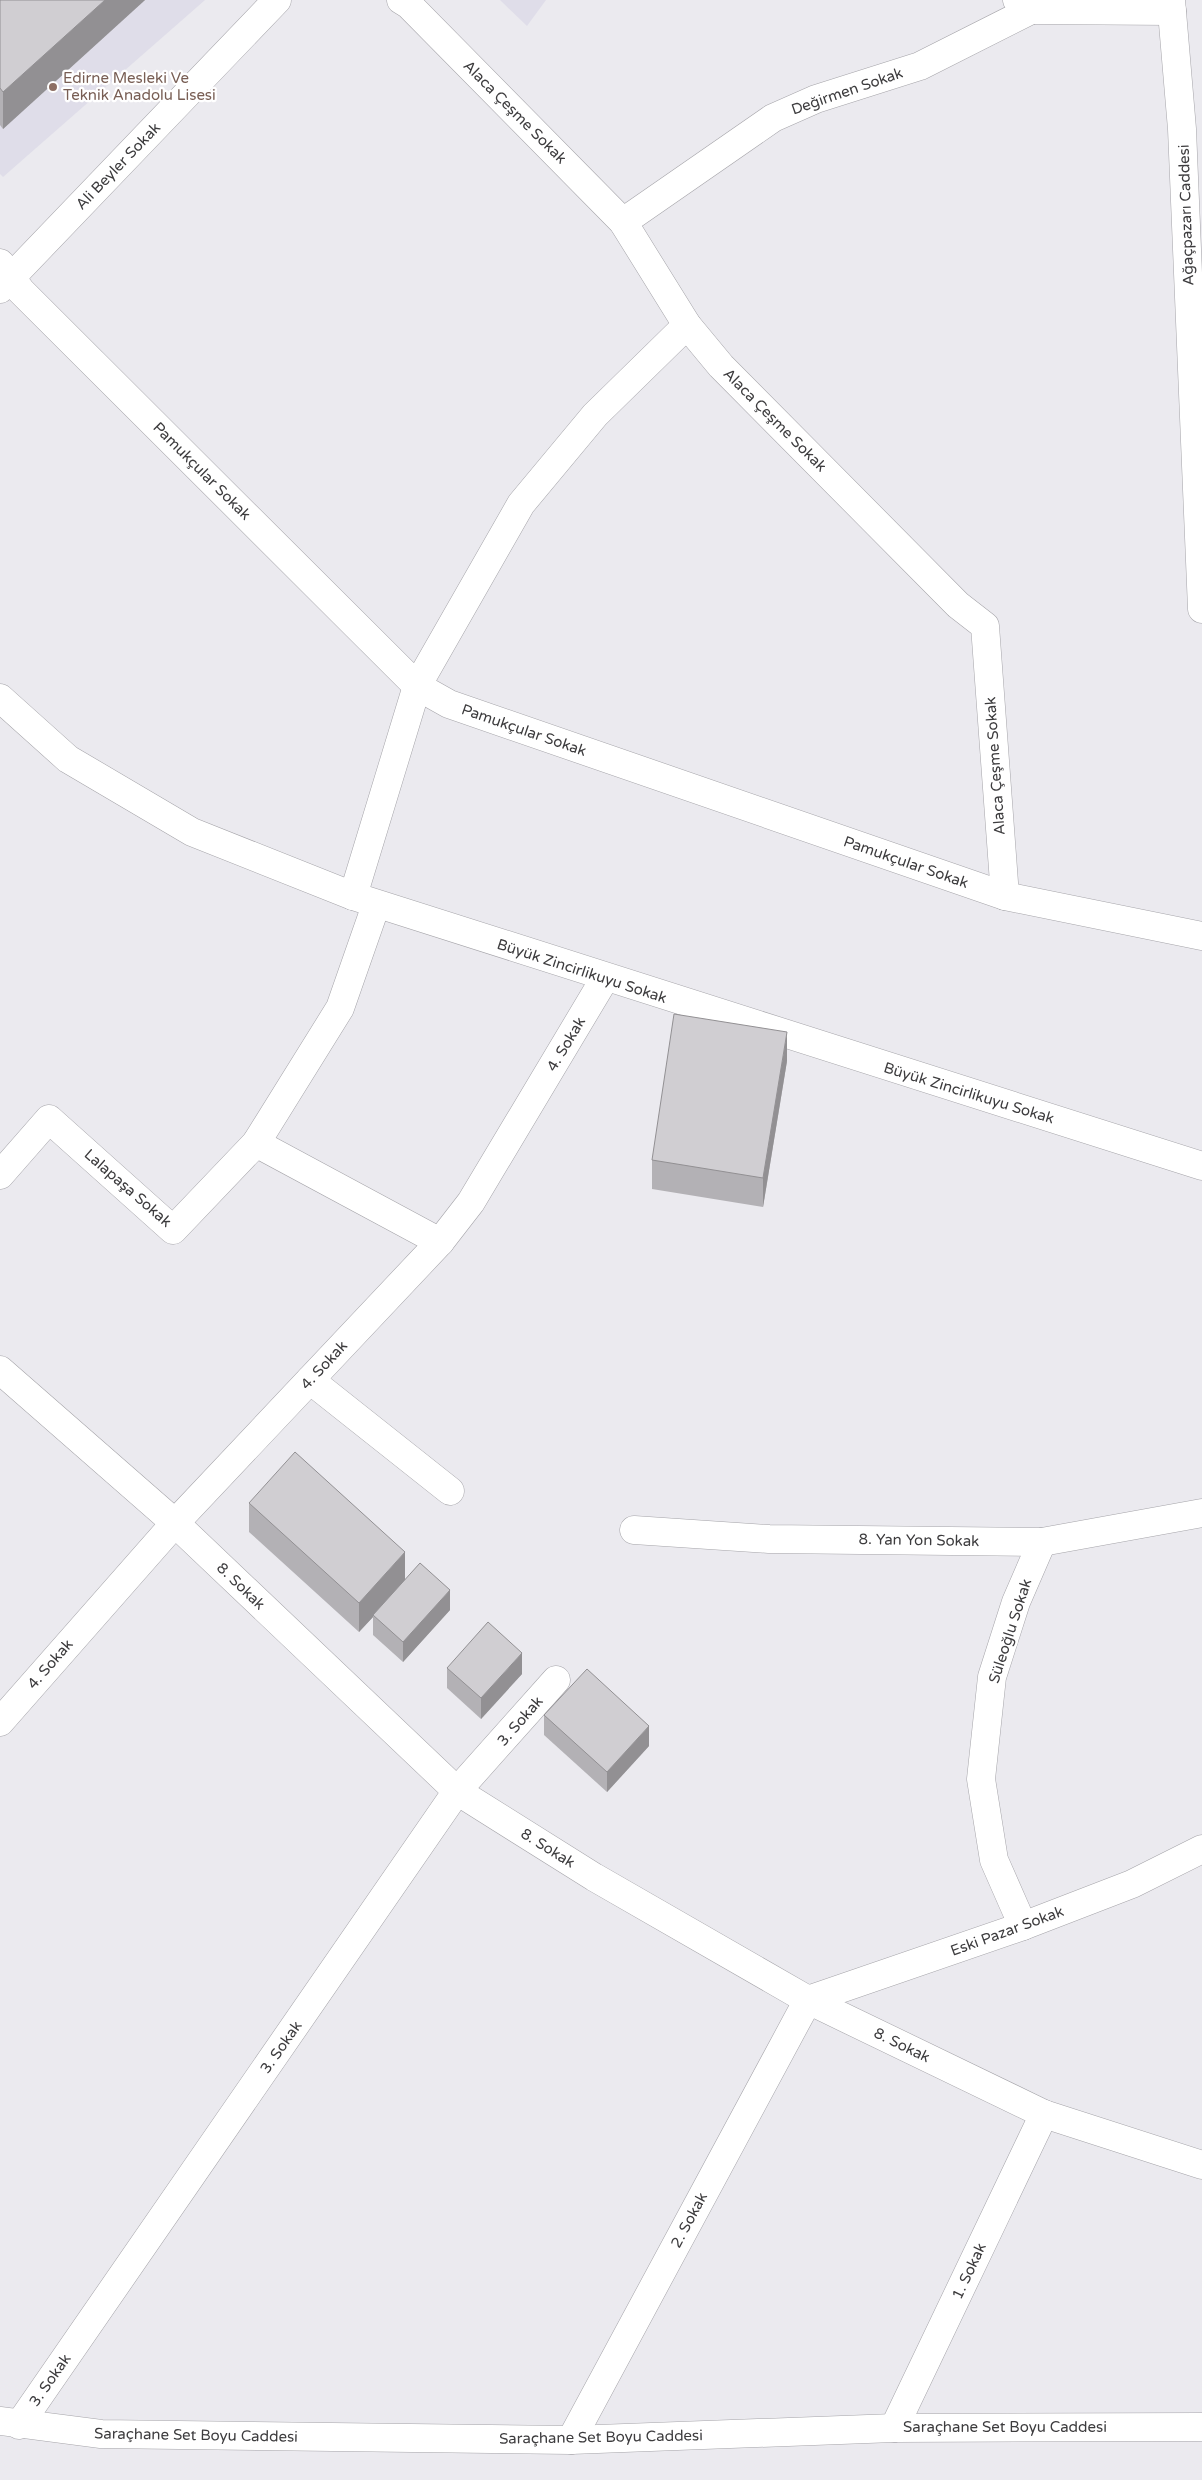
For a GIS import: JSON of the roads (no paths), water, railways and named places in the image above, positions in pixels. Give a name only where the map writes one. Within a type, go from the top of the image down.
[{"type":"street","name":"Ali Beyler Sokak","points":[[4,276],[277,0]]},
{"type":"street","name":"Alaca Çeşme Sokak","points":[[401,0],[409,5],[624,222],[687,325],[728,373],[958,605],[985,626],[1004,896]]},
{"type":"street","name":"Değirmen Sokak","points":[[624,222],[773,118],[816,99],[920,66],[1024,5]]},
{"type":"street","points":[[1024,5],[1171,5]]},
{"type":"street","name":"Ağaçpazarı Caddesi","points":[[1171,5],[1192,129],[1202,609]]},
{"type":"street","name":"Pamukçular Sokak","points":[[4,276],[417,686],[449,704],[1004,896],[1202,936]]},
{"type":"street","name":"Lalapaşa Sokak","points":[[0,1175],[49,1119],[173,1230],[256,1143],[340,1008],[364,901],[417,686],[521,504],[595,415],[687,325]]},
{"type":"street","name":"Büyük Zincirlikuyu Sokak","points":[[0,698],[68,759],[192,832],[364,901],[1202,1166]]},
{"type":"street","name":"4. Sokak","points":[[0,1722],[175,1523],[440,1242],[471,1202],[605,978]]},
{"type":"street","points":[[256,1143],[440,1242]]},
{"type":"street","name":"8. Sokak","points":[[0,1370],[175,1523],[457,1791],[594,1877],[808,2000],[1044,2114],[1202,2165]]},
{"type":"street","points":[[310,1380],[450,1491]]},
{"type":"street","name":"8. Yan Yon Sokak","points":[[634,1530],[769,1539],[1042,1542],[1202,1513]]},
{"type":"street","name":"Süleoğlu Sokak","points":[[1023,1926],[994,1860],[981,1779],[992,1677],[1016,1602],[1042,1542]]},
{"type":"street","name":"3. Sokak","points":[[10,2423],[457,1791],[556,1680]]},
{"type":"street","name":"Eski Pazar Sokak","points":[[808,2000],[1023,1926],[1132,1884],[1202,1849]]},
{"type":"street","name":"2. Sokak","points":[[571,2440],[808,2000]]},
{"type":"street","name":"1. Sokak","points":[[894,2428],[1044,2114]]},
{"type":"street","name":"Saraçhane Set Boyu Caddesi","points":[[10,2423],[101,2434],[571,2440],[894,2428],[1202,2427]]},
{"type":"place","name":"Edirne Mesleki Ve Teknik Anadolu Lisesi","points":[[53,87]]}]
